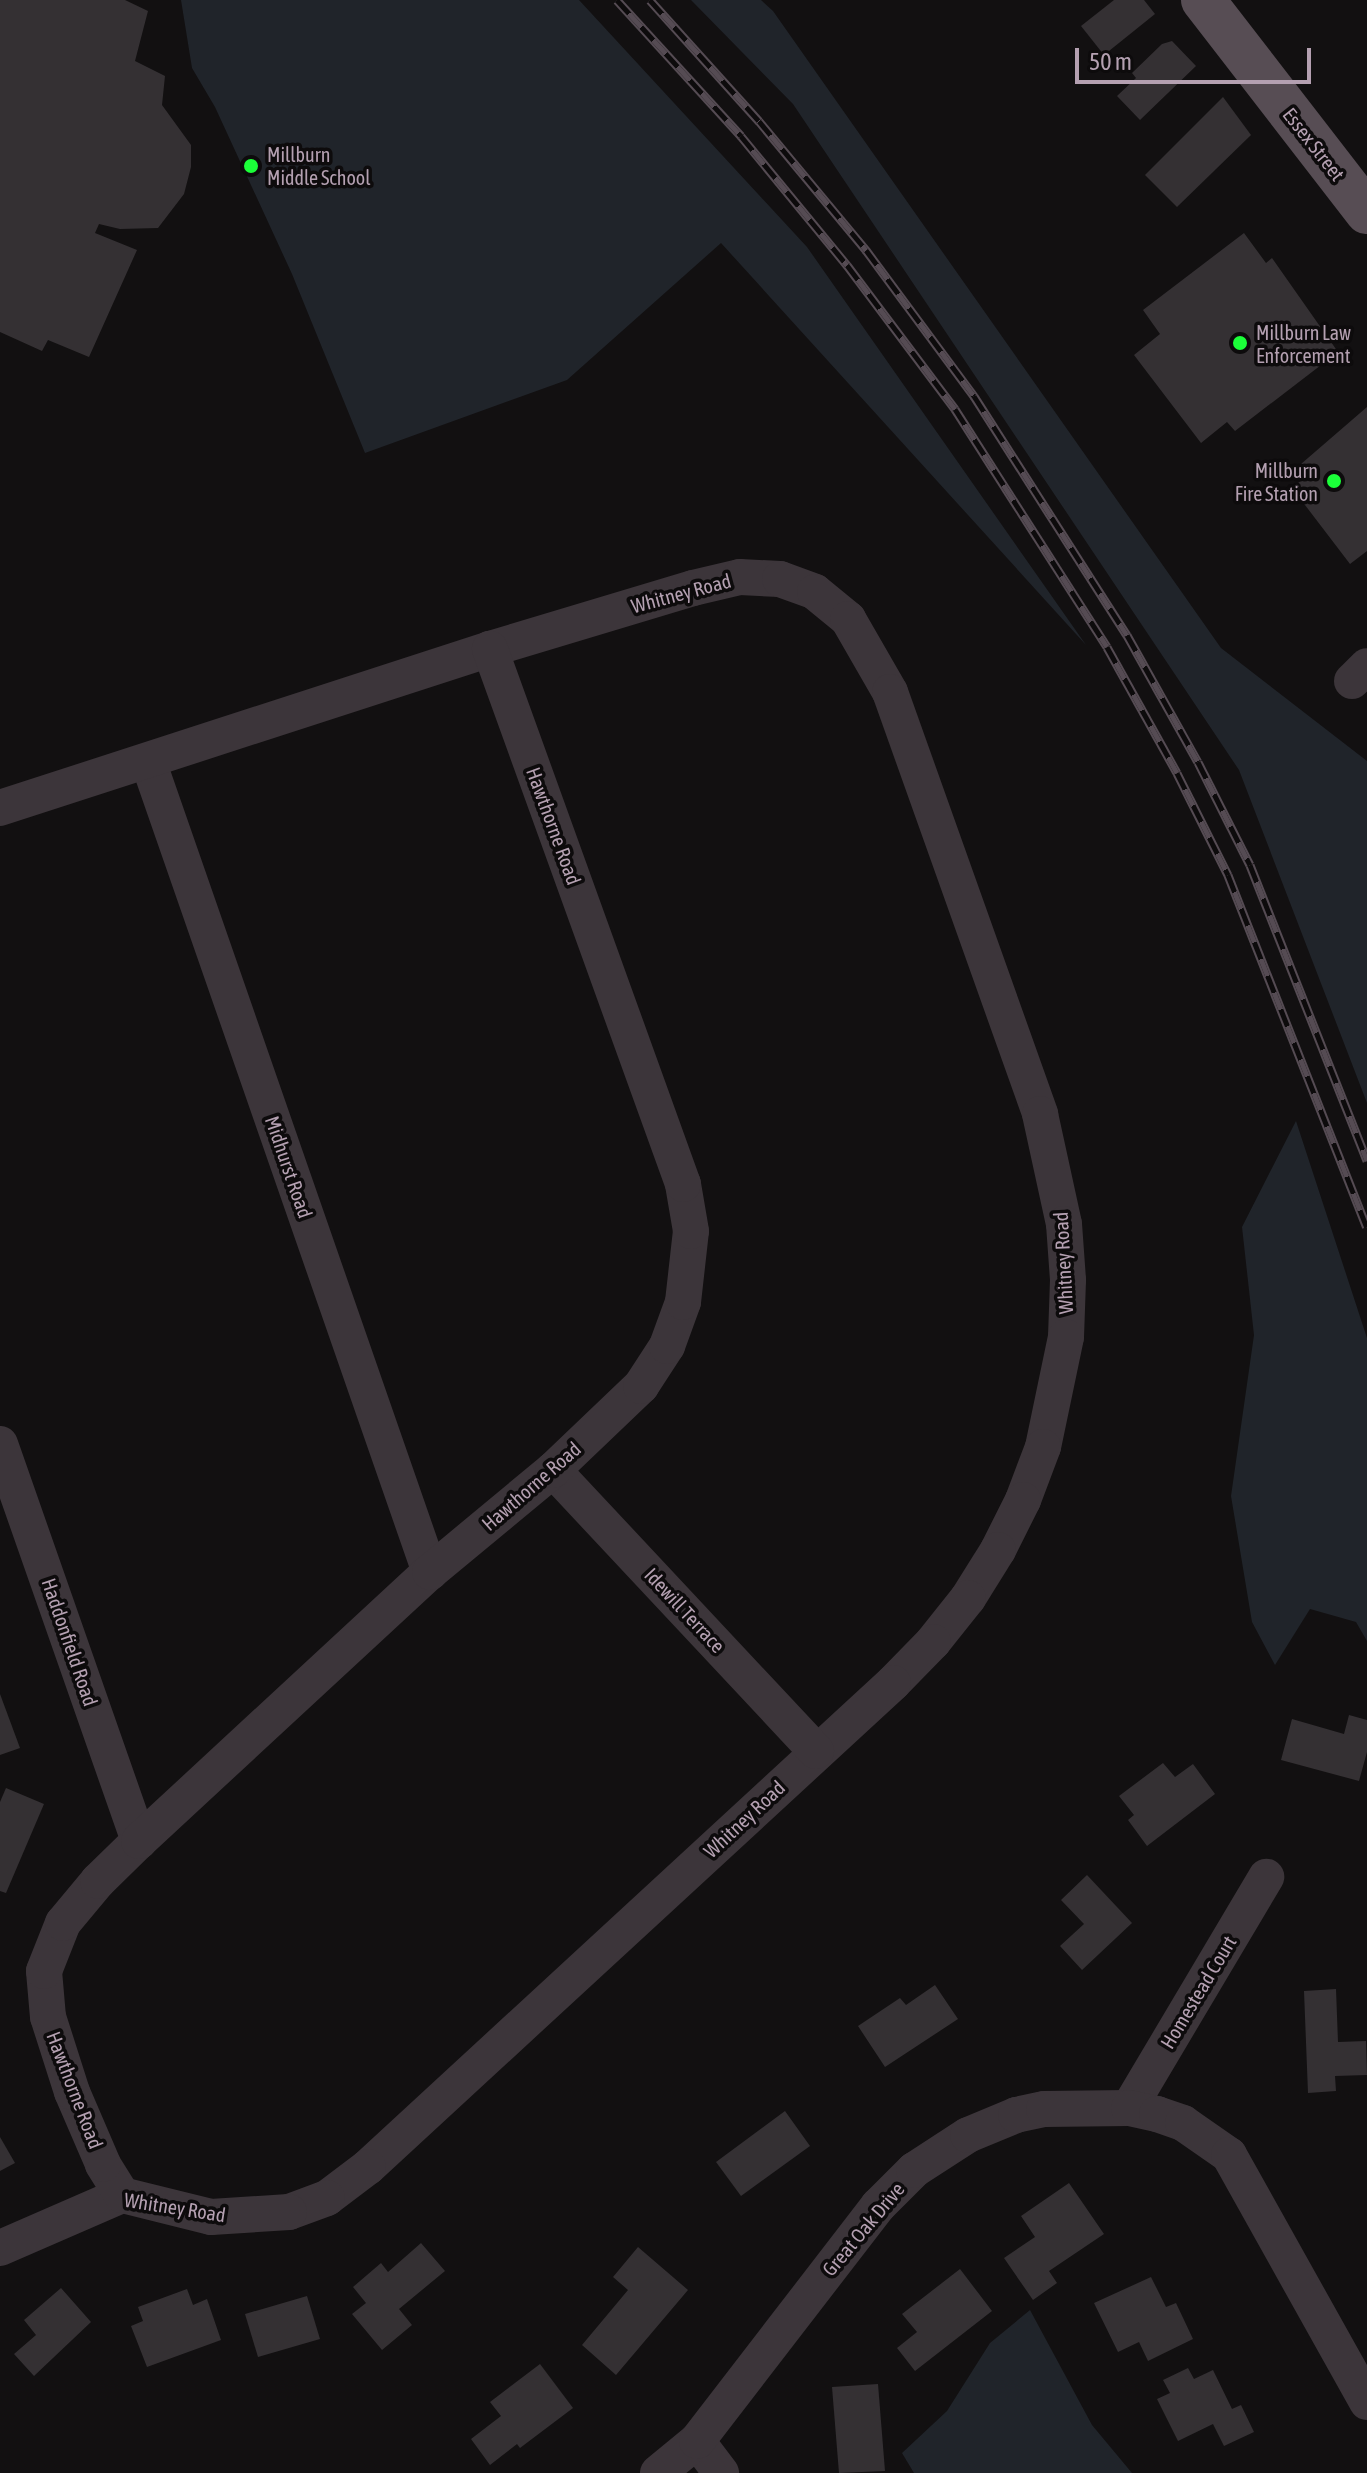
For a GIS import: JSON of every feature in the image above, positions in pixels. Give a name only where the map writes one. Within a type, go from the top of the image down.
[{"type":"main road","name":"Essex Street","points":[[1219,6],[1367,212]]},
{"type":"street","name":"Whitney Road","points":[[0,808],[490,649],[740,577],[780,579],[815,592],[848,619],[890,692],[1040,1114],[1064,1224],[1068,1280],[1066,1337],[1043,1447],[1017,1512],[968,1598],[933,1642],[893,1683],[816,1751],[513,2036],[368,2167],[327,2198],[289,2212],[211,2217],[122,2195],[0,2248]]},
{"type":"street","name":"Hawthorne Road","points":[[122,2195],[103,2164],[57,2051],[48,2017],[44,1971],[63,1923],[98,1881],[139,1841],[430,1572],[553,1470],[641,1386],[655,1367],[683,1302],[691,1231],[683,1184],[490,649]]},
{"type":"street","name":"Midhurst Road","points":[[148,761],[430,1572]]},
{"type":"street","name":"Haddonfield Road","points":[[0,1444],[139,1841]]},
{"type":"street","name":"Idewill Terrace","points":[[553,1470],[816,1751]]},
{"type":"street","name":"Homestead Court","points":[[1129,2108],[1266,1877]]},
{"type":"street","name":"Great Oak Drive","points":[[658,2473],[697,2441],[878,2206],[914,2170],[968,2135],[1016,2115],[1071,2106],[1129,2108],[1183,2123],[1229,2155],[1367,2402]]},
{"type":"street","points":[[697,2441],[721,2473]]},
{"type":"shaded area","points":[[181,0],[579,0],[807,247],[1086,645],[721,243],[567,380],[365,453],[292,274],[215,107],[192,68]]},
{"type":"shaded area","points":[[691,0],[761,0],[773,11],[1221,648],[1367,761],[1367,1103],[1239,770],[793,104]]},
{"type":"shaded area","points":[[1296,1121],[1367,1338],[1367,1641],[1356,1622],[1310,1609],[1275,1665],[1252,1622],[1231,1496],[1254,1335],[1242,1227]]},
{"type":"shaded area","points":[[1030,2310],[1092,2425],[1132,2473],[914,2473],[902,2453],[947,2411],[990,2343]]},
{"type":"building","points":[[0,0],[125,0],[148,11],[135,61],[165,76],[162,105],[191,145],[191,167],[184,194],[158,228],[120,229],[99,224],[95,233],[137,250],[89,357],[48,340],[42,351],[0,332]]},
{"type":"building","points":[[1114,0],[1144,0],[1155,14],[1104,55],[1081,26]]},
{"type":"building","points":[[1172,41],[1196,66],[1140,120],[1117,96],[1136,78],[1132,73],[1162,44]]},
{"type":"building","points":[[1223,97],[1251,135],[1177,207],[1145,175]]},
{"type":"building","name":"Millburn Law Enforcement","points":[[1244,233],[1266,263],[1272,258],[1338,352],[1235,431],[1227,422],[1201,443],[1134,355],[1160,334],[1143,310]]},
{"type":"building","name":"Millburn Fire Station","points":[[1367,407],[1367,551],[1350,564],[1292,488],[1309,474],[1301,464]]},
{"type":"building","points":[[0,1694],[20,1748],[0,1755]]},
{"type":"building","points":[[1349,1715],[1367,1720],[1367,1752],[1359,1781],[1281,1760],[1292,1719],[1344,1734]]},
{"type":"building","points":[[1163,1763],[1175,1777],[1193,1764],[1215,1794],[1147,1846],[1128,1820],[1134,1815],[1119,1796]]},
{"type":"building","points":[[6,1788],[44,1804],[6,1893],[0,1891],[0,1802]]},
{"type":"building","points":[[1087,1875],[1132,1923],[1082,1970],[1060,1946],[1084,1924],[1061,1900]]},
{"type":"building","points":[[935,1985],[958,2019],[885,2067],[858,2026],[900,1998],[906,2005]]},
{"type":"building","points":[[1336,1989],[1338,2042],[1366,2041],[1367,2075],[1335,2076],[1336,2091],[1308,2093],[1304,1991]]},
{"type":"building","points":[[785,2111],[810,2146],[741,2196],[716,2162]]},
{"type":"building","points":[[0,2137],[15,2163],[0,2171]]},
{"type":"building","points":[[1069,2183],[1104,2234],[1049,2271],[1057,2283],[1033,2300],[1004,2258],[1035,2237],[1021,2216]]},
{"type":"building","points":[[421,2243],[445,2271],[399,2309],[412,2325],[382,2350],[352,2314],[366,2303],[353,2287],[381,2263],[388,2272]]},
{"type":"building","points":[[638,2247],[688,2290],[616,2375],[582,2345],[628,2290],[613,2277]]},
{"type":"building","points":[[960,2269],[992,2311],[915,2371],[897,2348],[917,2332],[902,2314]]},
{"type":"building","points":[[1151,2277],[1166,2307],[1176,2303],[1193,2339],[1148,2361],[1139,2342],[1118,2352],[1094,2303]]},
{"type":"building","points":[[61,2288],[91,2322],[34,2376],[14,2354],[36,2335],[24,2320]]},
{"type":"building","points":[[187,2289],[193,2305],[207,2299],[221,2340],[147,2367],[131,2326],[143,2321],[138,2307]]},
{"type":"building","points":[[307,2296],[320,2339],[258,2357],[245,2314]]},
{"type":"building","points":[[540,2364],[573,2408],[520,2448],[517,2444],[490,2465],[471,2439],[501,2416],[490,2402]]},
{"type":"building","points":[[1188,2368],[1194,2379],[1213,2370],[1232,2409],[1241,2405],[1254,2432],[1224,2446],[1213,2424],[1178,2441],[1157,2399],[1170,2393],[1163,2380]]},
{"type":"building","points":[[878,2384],[885,2471],[839,2473],[832,2387]]},
{"type":"railway","points":[[617,0],[741,136],[847,265],[955,409],[1107,647],[1177,773],[1228,875],[1367,1227]]},
{"type":"railway","points":[[650,0],[759,121],[866,250],[974,396],[1127,635],[1198,762],[1250,865],[1367,1161]]},
{"type":"place","name":"Millburn Middle School","points":[[251,166]]},
{"type":"place","name":"Millburn Law Enforcement","points":[[1240,343]]},
{"type":"place","name":"Millburn Fire Station","points":[[1334,481]]}]
